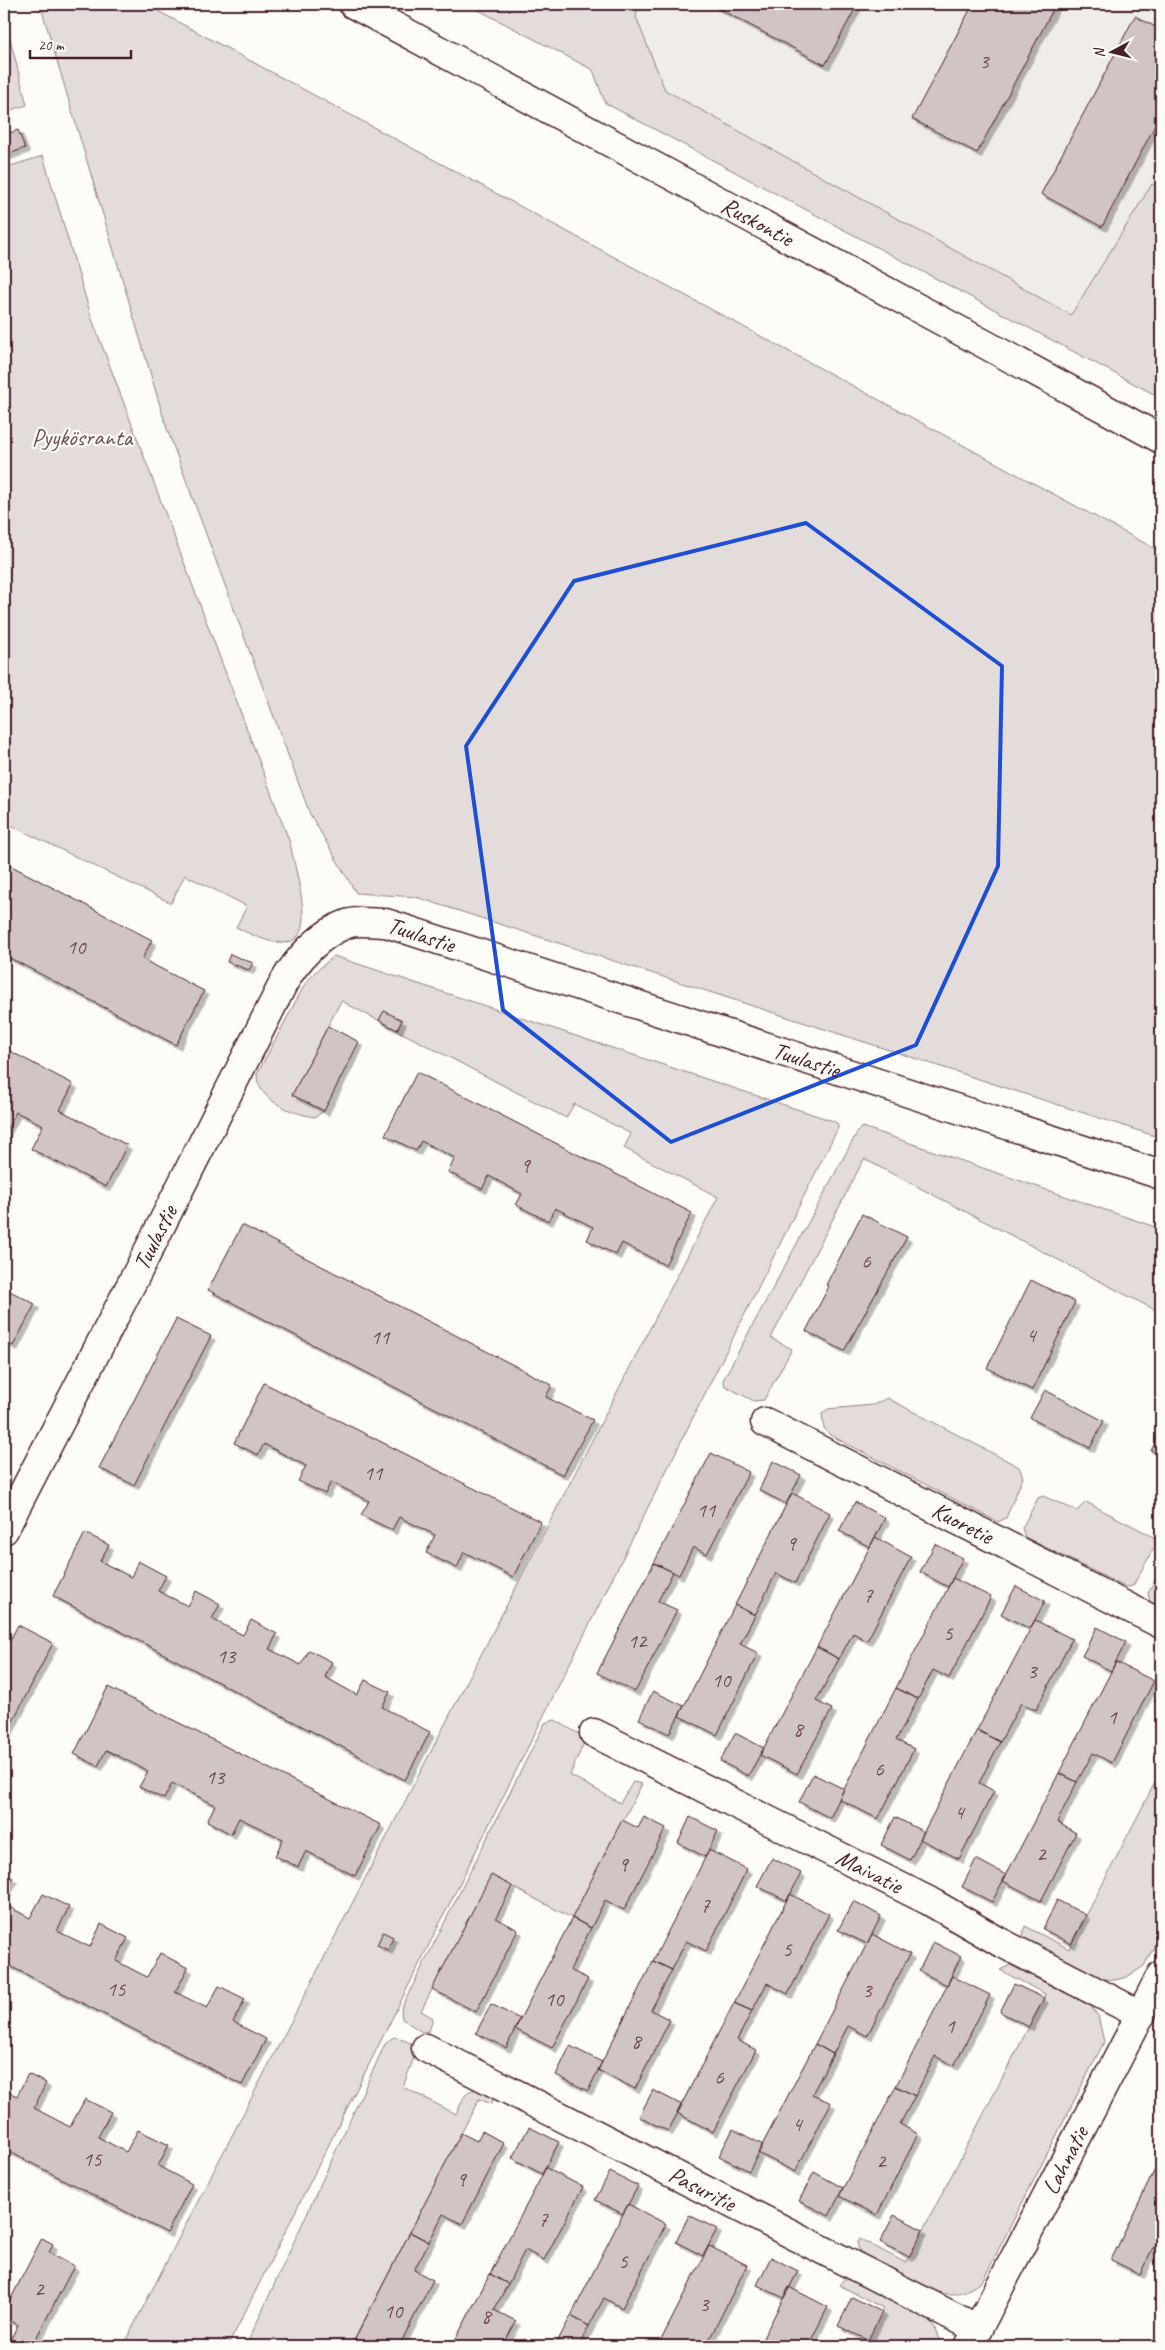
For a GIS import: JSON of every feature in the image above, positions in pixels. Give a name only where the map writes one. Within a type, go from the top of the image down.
[{"type":"street","name":"Ruskontie","points":[[353,4],[1161,439]]},
{"type":"street","name":"Tuulastie","points":[[4,1530],[284,982],[294,966],[310,950],[328,934],[348,923],[386,923],[1161,1176]]},
{"type":"street","name":"Kuoretie","points":[[765,1422],[1161,1624]]},
{"type":"street","name":"Maivatie","points":[[594,1733],[929,1901],[998,1942],[1141,2015]]},
{"type":"street","name":"Lahnatie","points":[[974,2338],[1161,1975]]},
{"type":"street","name":"Pasuritie","points":[[426,2048],[974,2338]]},
{"type":"highlighted area","points":[[806,523],[1002,666],[998,866],[916,1045],[671,1142],[503,1010],[466,746],[574,581]]},
{"type":"shaded area","points":[[638,4],[1161,4],[1161,190],[1152,184],[1071,315],[665,90],[636,17]]},
{"type":"green space","points":[[40,4],[145,4],[1161,552],[1161,1138],[416,897],[356,893],[310,814],[167,429]]},
{"type":"green space","points":[[467,4],[638,4],[636,17],[665,90],[1071,315],[1152,184],[1161,190],[1161,398],[605,103],[593,70]]},
{"type":"green space","points":[[4,16],[27,105],[4,112]]},
{"type":"green space","name":"Pyykösranta","points":[[43,156],[92,319],[290,843],[303,907],[302,924],[297,937],[286,943],[266,940],[236,927],[247,906],[185,875],[171,903],[4,822],[4,168]]},
{"type":"green space","points":[[334,956],[833,1121],[838,1124],[838,1128],[228,2346],[123,2346],[718,1197],[624,1148],[631,1134],[574,1104],[566,1118],[341,1001],[292,1095],[324,1111],[315,1117],[297,1113],[277,1104],[263,1091],[258,1083],[257,1074],[305,984],[314,973]]},
{"type":"green space","points":[[863,1127],[1161,1229],[1161,1313],[864,1159],[771,1338],[792,1349],[764,1400],[754,1401],[725,1386],[723,1380],[859,1129]]},
{"type":"green space","points":[[887,1398],[1019,1467],[1023,1477],[1006,1518],[998,1522],[830,1435],[824,1428],[822,1414],[828,1409],[873,1405]]},
{"type":"green space","points":[[1043,1496],[1077,1511],[1086,1502],[1154,1537],[1156,1544],[1133,1586],[1125,1587],[1025,1537],[1022,1528],[1038,1498]]},
{"type":"green space","points":[[1161,1570],[1161,1607],[1150,1602],[1148,1593]]},
{"type":"green space","points":[[555,1720],[586,1738],[570,1775],[620,1803],[633,1782],[642,1784],[572,1918],[491,1876],[421,2011],[433,2018],[429,2031],[422,2032],[402,2019],[401,2009],[545,1723]]},
{"type":"green space","points":[[1161,1771],[1161,1934],[1144,1966],[1127,1977],[1115,1980],[1103,1979],[1025,1940],[1023,1935],[1025,1926],[1069,1949]]},
{"type":"green space","points":[[1010,1965],[1091,2006],[1098,2016],[1104,2042],[983,2280],[966,2290],[947,2294],[917,2283],[860,2252],[857,2244],[860,2239],[906,2263],[1044,1998],[1045,1994],[1000,1970]]},
{"type":"green space","points":[[396,2037],[415,2045],[417,2049],[403,2087],[456,2114],[463,2099],[472,2090],[484,2088],[494,2098],[491,2104],[479,2099],[351,2346],[246,2346],[385,2044]]},
{"type":"green space","points":[[852,2279],[928,2319],[935,2328],[941,2346],[865,2346],[883,2308],[839,2285],[843,2280]]},
{"type":"building","points":[[710,4],[854,4],[857,5],[825,65]]},
{"type":"building","points":[[973,4],[1056,4],[977,153],[912,119]]},
{"type":"building","points":[[1135,16],[1161,30],[1161,114],[1102,227],[1041,194]]},
{"type":"building","points":[[18,130],[25,148],[4,156],[4,135]]},
{"type":"building","points":[[4,862],[152,940],[142,959],[204,991],[176,1045],[4,955]]},
{"type":"building","points":[[230,954],[253,963],[249,970],[227,962]]},
{"type":"building","points":[[384,1011],[402,1020],[397,1030],[379,1020]]},
{"type":"building","points":[[328,1026],[359,1042],[324,1111],[292,1095]]},
{"type":"building","points":[[4,1048],[73,1084],[60,1110],[127,1145],[106,1187],[31,1149],[43,1125],[16,1112],[4,1135]]},
{"type":"building","points":[[417,1072],[692,1213],[665,1265],[622,1243],[616,1255],[587,1240],[593,1227],[555,1208],[548,1221],[516,1205],[522,1194],[489,1176],[482,1189],[448,1172],[455,1158],[421,1141],[416,1151],[385,1135]]},
{"type":"building","points":[[862,1214],[907,1237],[844,1351],[806,1331],[829,1286],[826,1285]]},
{"type":"building","points":[[242,1225],[552,1385],[546,1397],[593,1420],[563,1475],[208,1290]]},
{"type":"building","points":[[1031,1280],[1075,1302],[1032,1390],[987,1368]]},
{"type":"building","points":[[4,1288],[35,1304],[13,1346],[4,1342]]},
{"type":"building","points":[[176,1319],[211,1336],[134,1485],[99,1468]]},
{"type":"building","points":[[264,1383],[541,1522],[513,1577],[464,1552],[457,1568],[426,1553],[435,1535],[399,1517],[392,1530],[361,1515],[369,1501],[331,1482],[325,1494],[298,1481],[306,1466],[264,1444],[258,1455],[234,1443]]},
{"type":"building","points":[[1045,1390],[1104,1421],[1090,1448],[1030,1418]]},
{"type":"building","points":[[1161,1430],[1161,1456],[1151,1451]]},
{"type":"building","points":[[711,1453],[749,1472],[707,1554],[693,1547],[679,1575],[654,1563]]},
{"type":"building","points":[[773,1461],[801,1475],[786,1504],[759,1490]]},
{"type":"building","points":[[792,1493],[830,1513],[795,1583],[776,1573],[755,1615],[735,1605]]},
{"type":"building","points":[[855,1502],[885,1518],[870,1547],[839,1531]]},
{"type":"building","points":[[85,1533],[109,1545],[100,1561],[131,1577],[138,1561],[166,1576],[158,1591],[188,1606],[196,1591],[220,1604],[212,1619],[243,1635],[251,1620],[277,1634],[269,1649],[301,1665],[309,1650],[332,1662],[325,1677],[357,1695],[365,1680],[390,1692],[382,1707],[430,1732],[405,1780],[53,1596]]},
{"type":"building","points":[[875,1537],[911,1557],[867,1641],[853,1633],[839,1659],[817,1647]]},
{"type":"building","points":[[935,1544],[963,1558],[948,1587],[920,1572]]},
{"type":"building","points":[[654,1563],[673,1572],[658,1601],[677,1610],[635,1692],[597,1673]]},
{"type":"building","points":[[953,1578],[991,1597],[949,1678],[933,1670],[918,1699],[896,1688]]},
{"type":"building","points":[[1016,1586],[1045,1601],[1030,1629],[1001,1614]]},
{"type":"building","points":[[735,1605],[755,1615],[740,1644],[758,1653],[717,1735],[679,1716]]},
{"type":"building","points":[[1035,1620],[1072,1639],[1036,1710],[1021,1703],[1000,1742],[977,1730]]},
{"type":"building","points":[[18,1625],[53,1643],[4,1738],[4,1652]]},
{"type":"building","points":[[1097,1627],[1126,1642],[1111,1671],[1082,1656]]},
{"type":"building","points":[[817,1647],[839,1659],[816,1701],[832,1709],[797,1774],[760,1755]]},
{"type":"building","points":[[1116,1662],[1154,1681],[1112,1763],[1093,1753],[1077,1782],[1059,1773]]},
{"type":"building","points":[[108,1687],[381,1825],[355,1876],[306,1851],[298,1867],[275,1856],[283,1839],[239,1818],[231,1834],[207,1821],[215,1805],[172,1783],[164,1799],[139,1787],[148,1771],[106,1750],[98,1766],[74,1754]]},
{"type":"building","points":[[896,1688],[918,1699],[896,1740],[914,1749],[878,1819],[839,1799]]},
{"type":"building","points":[[1161,1688],[1161,1705],[1154,1701]]},
{"type":"building","points":[[653,1691],[684,1706],[669,1734],[639,1719]]},
{"type":"building","points":[[977,1730],[1000,1742],[979,1783],[994,1791],[959,1859],[920,1839]]},
{"type":"building","points":[[735,1733],[764,1748],[748,1776],[720,1761]]},
{"type":"building","points":[[1059,1773],[1077,1782],[1057,1822],[1076,1833],[1041,1901],[1003,1881]]},
{"type":"building","points":[[813,1774],[844,1789],[830,1818],[799,1802]]},
{"type":"building","points":[[644,1817],[666,1828],[624,1910],[605,1900],[591,1928],[572,1918],[622,1820],[638,1828]]},
{"type":"building","points":[[690,1817],[718,1831],[705,1857],[678,1843]]},
{"type":"building","points":[[895,1817],[924,1832],[910,1860],[881,1845]]},
{"type":"building","points":[[709,1850],[747,1869],[706,1951],[686,1941],[672,1970],[653,1961]]},
{"type":"building","points":[[772,1858],[801,1873],[787,1901],[757,1886]]},
{"type":"building","points":[[976,1859],[1006,1875],[992,1902],[962,1887]]},
{"type":"building","points":[[4,1874],[13,1878],[4,1895]]},
{"type":"building","points":[[491,1875],[512,1886],[496,1918],[518,1930],[476,2012],[432,1989]]},
{"type":"building","points":[[43,1894],[69,1907],[57,1931],[90,1947],[101,1924],[128,1938],[116,1961],[147,1977],[160,1953],[188,1968],[175,1992],[207,2008],[219,1986],[245,1999],[233,2022],[266,2039],[242,2085],[4,1963],[4,1904],[30,1918]]},
{"type":"building","points":[[790,1894],[829,1914],[788,1994],[767,1983],[752,2011],[734,2003]]},
{"type":"building","points":[[1057,1900],[1086,1915],[1071,1944],[1043,1929]]},
{"type":"building","points":[[854,1901],[881,1916],[867,1944],[838,1930]]},
{"type":"building","points":[[572,1918],[591,1928],[570,1970],[588,1979],[552,2048],[515,2029]]},
{"type":"building","points":[[383,1932],[393,1937],[388,1950],[377,1945]]},
{"type":"building","points":[[872,1934],[910,1954],[867,2036],[848,2026],[833,2054],[815,2044]]},
{"type":"building","points":[[933,1942],[961,1956],[947,1985],[919,1971]]},
{"type":"building","points":[[653,1961],[672,1970],[651,2010],[670,2020],[635,2089],[598,2070]]},
{"type":"building","points":[[952,1976],[990,1995],[954,2066],[935,2056],[915,2096],[896,2086]]},
{"type":"building","points":[[1014,1984],[1044,1998],[1029,2027],[1000,2012]]},
{"type":"building","points":[[734,2003],[752,2011],[737,2040],[756,2050],[713,2132],[677,2113]]},
{"type":"building","points":[[491,2004],[520,2019],[506,2048],[476,2033]]},
{"type":"building","points":[[815,2044],[833,2054],[812,2094],[831,2103],[795,2172],[758,2153]]},
{"type":"building","points":[[570,2046],[602,2062],[588,2091],[556,2075]]},
{"type":"building","points":[[28,2074],[46,2083],[34,2108],[70,2127],[85,2099],[111,2112],[98,2137],[126,2152],[138,2130],[169,2145],[158,2166],[192,2184],[167,2233],[4,2149],[4,2090],[17,2096]]},
{"type":"building","points":[[896,2086],[915,2096],[900,2124],[918,2134],[877,2215],[839,2196]]},
{"type":"building","points":[[653,2090],[682,2105],[668,2131],[639,2117]]},
{"type":"building","points":[[529,2127],[559,2142],[542,2174],[512,2158]]},
{"type":"building","points":[[733,2129],[763,2145],[749,2171],[719,2156]]},
{"type":"building","points":[[482,2131],[504,2143],[462,2224],[443,2214],[429,2242],[410,2232],[461,2133],[477,2141]]},
{"type":"building","points":[[1161,2157],[1161,2231],[1140,2274],[1111,2260]]},
{"type":"building","points":[[546,2168],[583,2187],[544,2260],[525,2250],[508,2284],[490,2274]]},
{"type":"building","points":[[610,2172],[638,2186],[623,2214],[595,2200]]},
{"type":"building","points":[[814,2172],[843,2188],[829,2216],[799,2201]]},
{"type":"building","points":[[628,2204],[666,2224],[622,2308],[604,2298],[589,2326],[571,2316]]},
{"type":"building","points":[[689,2215],[717,2229],[703,2256],[676,2242]]},
{"type":"building","points":[[894,2215],[923,2230],[909,2257],[880,2242]]},
{"type":"building","points":[[410,2232],[429,2242],[414,2270],[433,2280],[399,2346],[360,2346],[353,2343]]},
{"type":"building","points":[[42,2238],[53,2244],[49,2253],[74,2266],[32,2346],[7,2346],[18,2325],[4,2317],[4,2312]]},
{"type":"building","points":[[709,2246],[747,2265],[706,2346],[691,2346],[683,2342],[681,2346],[658,2346]]},
{"type":"building","points":[[771,2257],[798,2271],[784,2298],[757,2285]]},
{"type":"building","points":[[490,2274],[508,2284],[494,2310],[516,2321],[503,2346],[452,2346]]},
{"type":"building","points":[[789,2287],[828,2307],[808,2346],[759,2346]]},
{"type":"building","points":[[852,2297],[882,2312],[868,2340],[838,2326]]},
{"type":"building","points":[[571,2316],[589,2326],[579,2346],[555,2346]]}]
